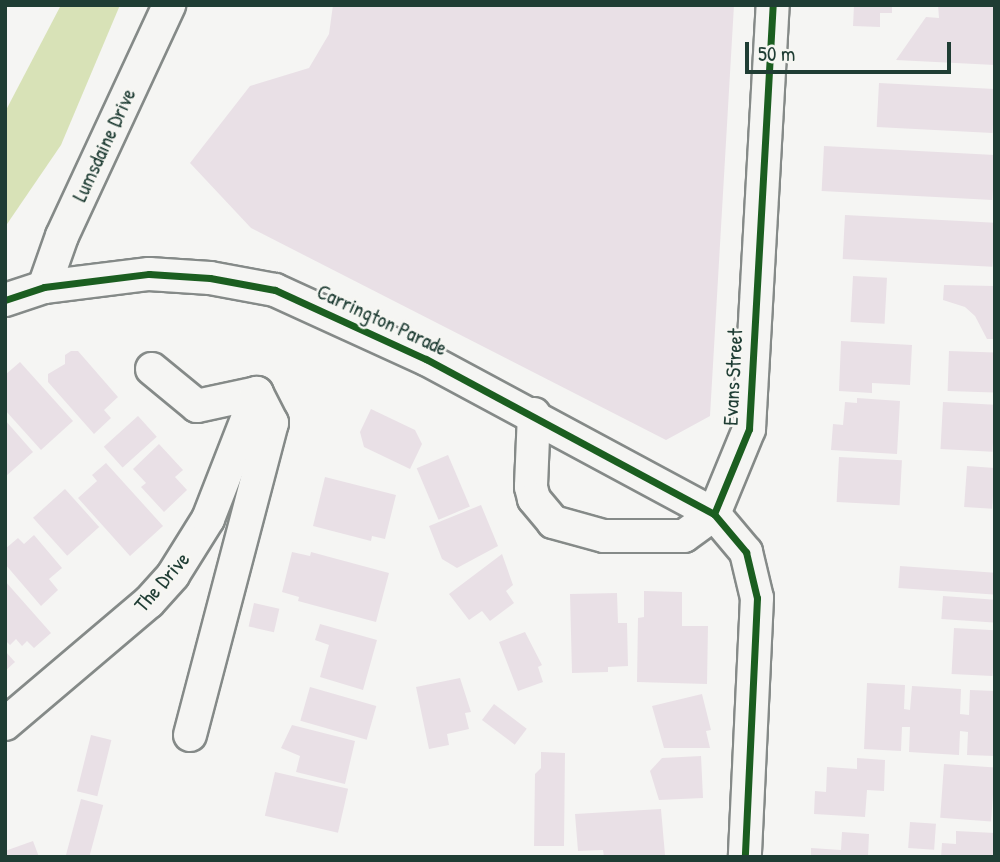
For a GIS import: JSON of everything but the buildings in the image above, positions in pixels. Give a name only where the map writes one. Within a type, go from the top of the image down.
[{"type":"street","name":"Lumsdaine Drive","points":[[44,287],[62,236],[169,5]]},
{"type":"street","name":"Evans Street","points":[[714,514],[749,429],[773,5]]},
{"type":"street","name":"Carrington Parade","points":[[5,300],[44,287],[149,274],[210,278],[275,290],[534,414],[714,514]]},
{"type":"street","points":[[152,369],[197,406],[257,393],[272,423],[190,735]]},
{"type":"street","name":"The Drive","points":[[5,724],[91,653],[173,575],[208,519],[257,393]]},
{"type":"street","points":[[534,414],[531,487],[534,499],[553,522],[604,536],[684,536],[714,514],[746,552],[757,598],[746,857]]},
{"type":"green space","points":[[61,5],[120,5],[61,145],[5,227],[5,112]]},
{"type":"cycle path","points":[[714,514],[749,429],[773,5]]},
{"type":"cycle path","points":[[5,300],[44,287],[149,274],[210,278],[275,290],[426,359],[714,514],[746,552],[757,598],[745,857]]}]
